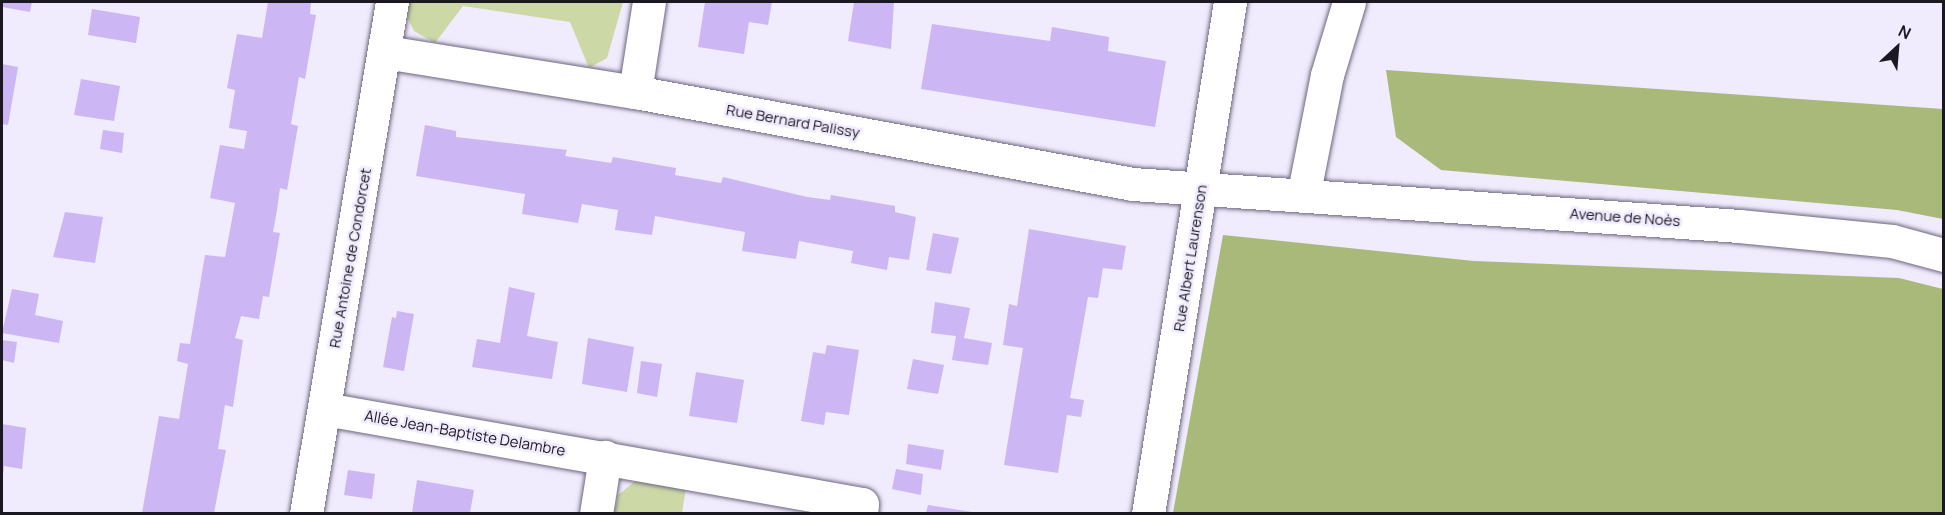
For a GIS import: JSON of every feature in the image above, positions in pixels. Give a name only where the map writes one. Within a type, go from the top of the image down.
[{"type":"street","name":"Rue Antoine de Condorcet","points":[[306,513],[392,2]]},
{"type":"street","points":[[635,92],[649,2]]},
{"type":"street","name":"Rue Albert Laurenson","points":[[1148,513],[1230,2]]},
{"type":"street","points":[[1304,192],[1327,75],[1349,2]]},
{"type":"street","name":"Rue Bernard Palissy","points":[[385,52],[635,92],[1133,183],[1200,191]]},
{"type":"street","name":"Avenue de Noès","points":[[1200,191],[1304,192],[1739,226],[1892,241],[1944,255]]},
{"type":"street","name":"Allée Jean-Baptiste Delambre","points":[[324,409],[862,504],[861,513]]},
{"type":"street","points":[[596,513],[605,457]]},
{"type":"green space","points":[[406,2],[623,2],[607,58],[589,68],[570,22],[463,6],[435,43],[414,31],[406,15]]},
{"type":"green space","points":[[1386,70],[1943,109],[1943,219],[1897,210],[1441,170],[1396,137]]},
{"type":"green space","points":[[1223,235],[1474,261],[1899,278],[1943,289],[1943,513],[1173,513]]},
{"type":"green space","points":[[638,479],[686,488],[682,513],[614,514],[618,495]]},
{"type":"building","points":[[2,2],[32,2],[30,12],[2,7]]},
{"type":"building","points":[[268,2],[311,2],[310,14],[316,15],[305,79],[299,77],[291,124],[298,126],[287,190],[280,188],[273,232],[280,233],[269,297],[263,296],[259,319],[241,316],[235,338],[243,340],[233,407],[225,405],[218,449],[226,450],[214,513],[142,513],[159,416],[179,419],[188,364],[177,361],[180,343],[190,344],[205,255],[225,257],[235,203],[210,198],[220,145],[244,149],[247,131],[229,128],[235,90],[227,88],[237,34],[262,38]]},
{"type":"building","points":[[705,2],[772,2],[768,25],[749,22],[744,54],[698,47]]},
{"type":"building","points":[[854,2],[894,2],[891,49],[848,41]]},
{"type":"building","points":[[92,9],[140,17],[136,43],[88,35]]},
{"type":"building","points":[[932,24],[1050,41],[1052,27],[1109,37],[1108,51],[1166,61],[1155,127],[921,89]]},
{"type":"building","points":[[2,64],[18,67],[8,125],[2,124]]},
{"type":"building","points":[[81,79],[120,86],[114,121],[74,115]]},
{"type":"building","points":[[425,125],[456,131],[456,137],[567,150],[565,156],[611,163],[613,157],[676,168],[675,175],[721,183],[723,177],[807,197],[830,200],[831,195],[895,206],[895,212],[916,217],[909,260],[889,257],[887,270],[851,263],[853,251],[799,241],[796,259],[742,251],[745,232],[655,216],[652,235],[615,230],[618,210],[582,204],[578,223],[522,214],[525,194],[416,176]]},
{"type":"building","points":[[103,130],[124,133],[122,153],[100,149]]},
{"type":"building","points":[[65,212],[103,217],[95,263],[53,257]]},
{"type":"building","points":[[1029,229],[1126,246],[1122,270],[1103,268],[1098,298],[1088,297],[1070,398],[1084,400],[1081,417],[1067,415],[1058,473],[1004,465],[1023,348],[1003,345],[1009,304],[1017,306]]},
{"type":"building","points":[[933,233],[959,238],[951,274],[926,270]]},
{"type":"building","points":[[509,287],[535,293],[527,336],[558,342],[552,379],[472,367],[477,339],[500,343]]},
{"type":"building","points":[[12,289],[39,294],[35,315],[63,321],[59,343],[2,333]]},
{"type":"building","points":[[935,302],[970,308],[964,338],[992,343],[988,365],[952,360],[956,336],[931,333]]},
{"type":"building","points":[[397,311],[414,314],[404,371],[383,367],[392,317],[396,318]]},
{"type":"building","points":[[588,338],[634,347],[627,392],[582,384]]},
{"type":"building","points":[[2,340],[17,342],[14,363],[2,360]]},
{"type":"building","points":[[827,345],[859,350],[849,415],[826,412],[824,425],[801,421],[813,352],[825,354]]},
{"type":"building","points":[[913,359],[944,365],[938,394],[907,389]]},
{"type":"building","points":[[641,361],[662,364],[657,397],[637,393]]},
{"type":"building","points":[[696,372],[744,380],[737,423],[689,416]]},
{"type":"building","points":[[2,424],[26,428],[22,469],[4,466],[3,476]]},
{"type":"building","points":[[908,444],[944,450],[941,470],[906,464]]},
{"type":"building","points":[[896,469],[923,474],[921,495],[892,489]]},
{"type":"building","points":[[348,470],[375,474],[372,499],[344,495]]},
{"type":"building","points":[[417,480],[474,490],[470,513],[412,513]]},
{"type":"building","points":[[928,505],[972,512],[926,513]]}]
